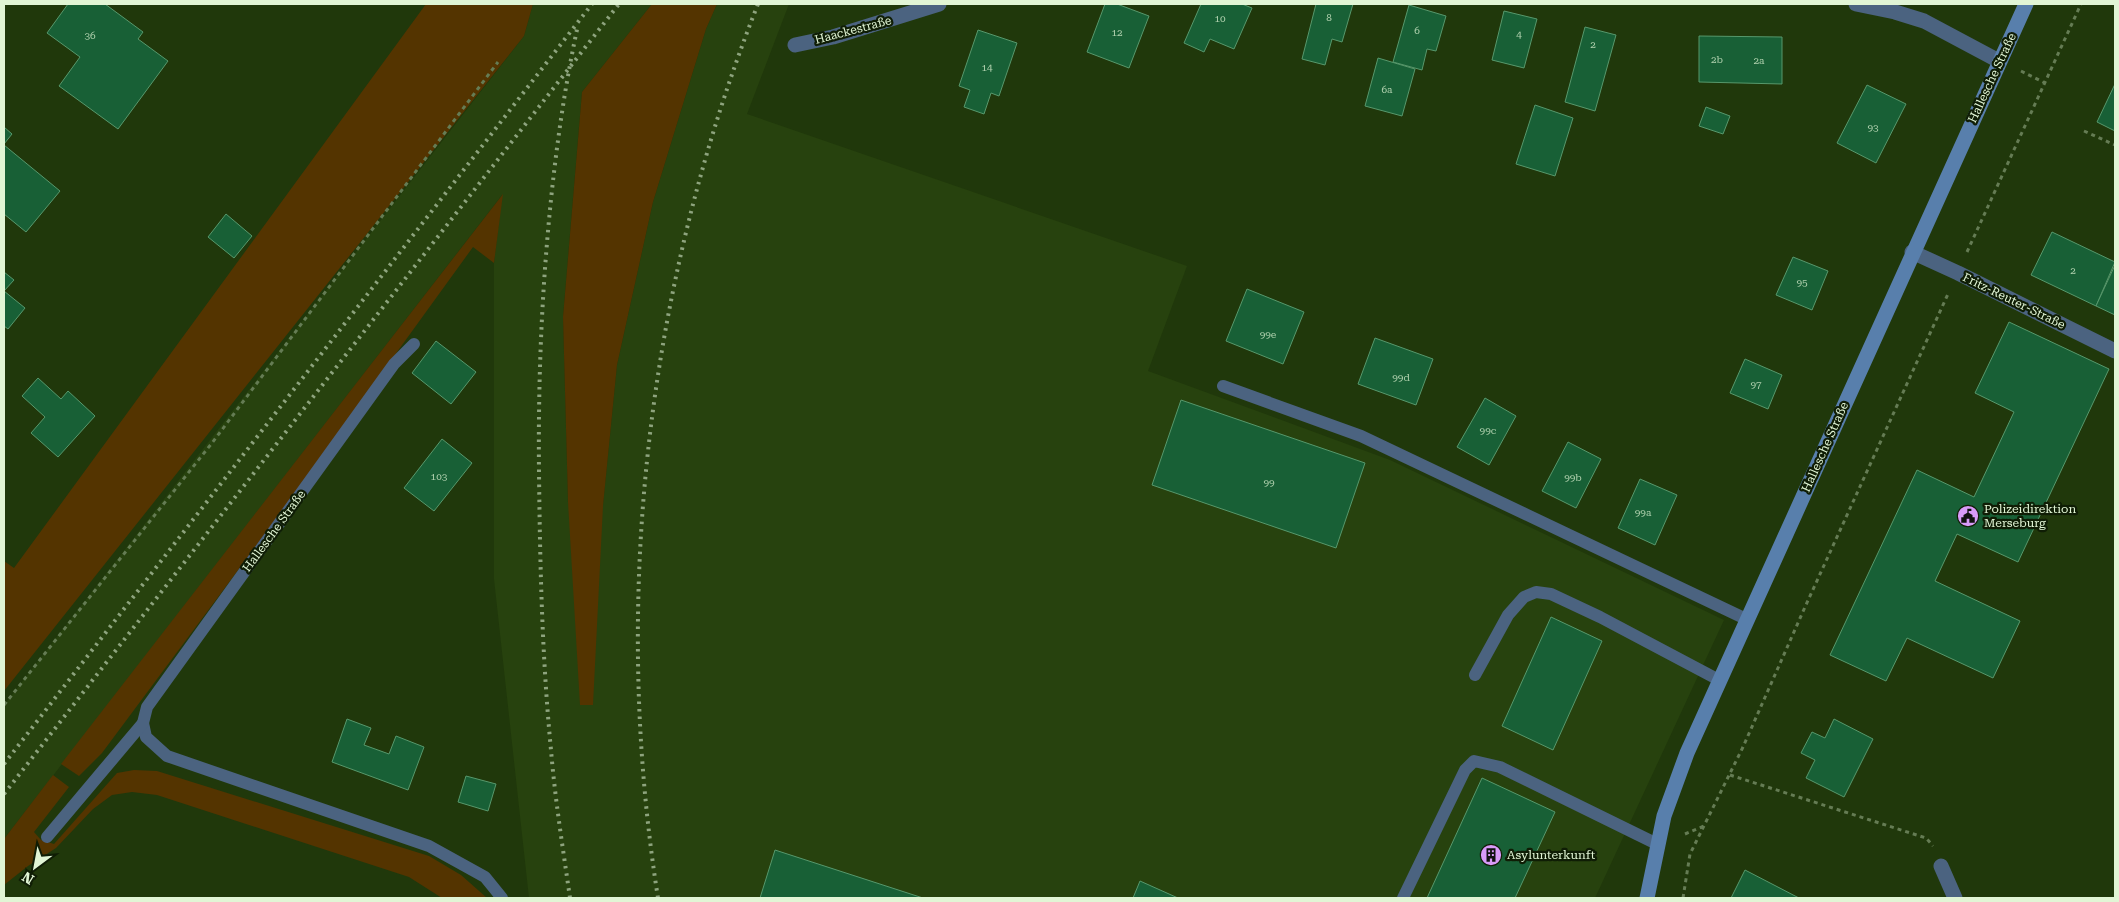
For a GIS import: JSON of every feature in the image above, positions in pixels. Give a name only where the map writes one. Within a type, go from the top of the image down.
[{"type":"main road","name":"Hallesche Straße","points":[[1647,898],[1664,816],[1687,753],[1912,252],[2026,4]]},
{"type":"street","name":"Haackestraße","points":[[795,45],[833,37],[939,4]]},
{"type":"street","points":[[1856,4],[1896,12],[1924,21],[1999,61]]},
{"type":"street","name":"Fritz-Reuter-Straße","points":[[1912,252],[2115,351]]},
{"type":"street","points":[[1940,866],[1955,898]]},
{"type":"lane","name":"Hallesche Straße","points":[[46,837],[143,724],[147,707],[394,364],[414,344]]},
{"type":"lane","points":[[1223,386],[1361,436],[1746,619]]},
{"type":"lane","points":[[1475,675],[1508,615],[1524,596],[1536,592],[1551,594],[1592,613],[1719,680]]},
{"type":"lane","points":[[143,724],[146,737],[167,756],[429,846],[485,877],[502,898]]},
{"type":"lane","points":[[1403,898],[1465,770],[1474,762],[1500,767],[1659,845]]},
{"type":"path","points":[[1683,898],[1690,854],[1730,775],[2081,4]]},
{"type":"path","points":[[4,706],[212,443],[498,62]]},
{"type":"path","points":[[2084,131],[2115,146]]},
{"type":"path","points":[[1730,775],[1926,838],[1940,854],[1940,866]]},
{"type":"shaded area","points":[[426,4],[533,4],[524,36],[4,691],[4,561],[14,568]]},
{"type":"shaded area","points":[[533,4],[652,4],[582,92],[563,317],[568,502],[603,505],[617,365],[653,202],[706,29],[717,4],[789,4],[747,114],[1187,266],[1148,371],[1390,460],[1724,620],[1595,898],[529,898],[494,579],[494,263],[502,195],[4,839],[4,705],[524,36]]},
{"type":"shaded area","points":[[652,4],[717,4],[706,29],[653,202],[617,365],[603,506],[593,705],[580,705],[568,502],[563,317],[582,92]]},
{"type":"shaded area","points":[[503,194],[494,263],[473,247],[279,515],[102,753],[79,776],[61,764]]},
{"type":"shaded area","points":[[134,770],[157,771],[429,856],[461,875],[487,898],[442,898],[409,877],[157,795],[132,792],[112,795],[93,809],[56,848],[28,866],[4,885],[4,839],[53,775],[69,787],[34,832],[41,840],[54,844],[117,773]]},
{"type":"building","points":[[68,4],[105,4],[143,32],[138,39],[168,61],[118,129],[59,86],[80,57],[47,33]]},
{"type":"building","points":[[1105,4],[1117,4],[1149,16],[1129,68],[1087,52]]},
{"type":"building","points":[[1201,4],[1242,4],[1252,8],[1234,49],[1210,39],[1204,52],[1184,43]]},
{"type":"building","points":[[1316,4],[1353,4],[1342,42],[1332,39],[1325,65],[1302,59]]},
{"type":"building","points":[[1409,5],[1446,16],[1436,51],[1427,49],[1422,70],[1393,62]]},
{"type":"building","points":[[1504,11],[1537,19],[1524,68],[1492,60]]},
{"type":"building","points":[[1585,27],[1616,35],[1595,111],[1565,102]]},
{"type":"building","points":[[978,30],[1017,43],[999,96],[991,93],[984,114],[964,107],[970,90],[959,86]]},
{"type":"building","points":[[1699,36],[1782,37],[1782,84],[1699,82]]},
{"type":"building","points":[[1378,58],[1415,69],[1402,116],[1365,106]]},
{"type":"building","points":[[2115,84],[2115,131],[2097,122]]},
{"type":"building","points":[[1867,85],[1906,104],[1876,163],[1837,143]]},
{"type":"building","points":[[1535,105],[1573,118],[1555,176],[1516,164]]},
{"type":"building","points":[[1706,107],[1730,116],[1723,134],[1699,126]]},
{"type":"building","points":[[4,127],[12,134],[4,144]]},
{"type":"building","points":[[4,145],[60,191],[26,232],[4,214]]},
{"type":"building","points":[[226,214],[252,236],[234,258],[208,237]]},
{"type":"building","points":[[2052,232],[2115,262],[2096,306],[2031,275]]},
{"type":"building","points":[[1793,257],[1828,271],[1812,310],[1776,295]]},
{"type":"building","points":[[2115,265],[2115,315],[2096,306]]},
{"type":"building","points":[[4,272],[14,280],[4,291]]},
{"type":"building","points":[[1247,289],[1304,312],[1283,364],[1226,341]]},
{"type":"building","points":[[4,291],[25,308],[8,329],[4,326]]},
{"type":"building","name":"Polizeidirektion Merseburg","points":[[2009,322],[2109,369],[2018,562],[1957,534],[1935,581],[2020,621],[1993,678],[1907,638],[1886,681],[1830,655],[1917,470],[1974,497],[2014,412],[1975,393]]},
{"type":"building","points":[[1375,338],[1433,359],[1416,405],[1358,384]]},
{"type":"building","points":[[436,341],[476,372],[451,404],[412,373]]},
{"type":"building","points":[[1745,359],[1782,375],[1768,409],[1730,393]]},
{"type":"building","points":[[38,378],[61,399],[68,391],[95,416],[58,457],[31,433],[45,417],[22,396]]},
{"type":"building","points":[[1485,398],[1516,416],[1489,465],[1457,447]]},
{"type":"building","points":[[1181,400],[1365,463],[1336,548],[1152,485]]},
{"type":"building","points":[[442,439],[472,463],[434,511],[404,488]]},
{"type":"building","points":[[1568,442],[1601,459],[1576,508],[1542,491]]},
{"type":"building","points":[[1640,479],[1677,495],[1655,545],[1618,528]]},
{"type":"building","points":[[1551,617],[1602,641],[1553,750],[1502,726]]},
{"type":"building","points":[[347,719],[371,728],[364,745],[389,754],[396,736],[424,747],[408,790],[332,762]]},
{"type":"building","points":[[1834,719],[1873,739],[1844,797],[1806,778],[1815,760],[1801,753],[1812,732],[1825,738]]},
{"type":"building","points":[[466,776],[496,784],[488,811],[458,802]]},
{"type":"building","name":"Asylunterkunft","points":[[1482,778],[1555,812],[1515,898],[1427,898]]},
{"type":"building","points":[[775,850],[923,898],[760,898]]},
{"type":"building","points":[[1745,870],[1799,898],[1731,898]]},
{"type":"building","points":[[1140,881],[1178,898],[1133,898]]},
{"type":"railway","points":[[4,764],[592,4]]},
{"type":"railway","points":[[4,794],[619,4]]},
{"type":"railway","points":[[658,898],[644,786],[638,672],[640,558],[649,445],[665,332],[689,220],[720,111],[758,4]]},
{"type":"railway","points":[[570,898],[559,824],[545,680],[539,507],[539,436],[541,331],[554,169],[578,25]]},
{"type":"place","name":"Polizeidirektion Merseburg","points":[[1968,516]]},
{"type":"place","name":"Asylunterkunft","points":[[1491,855]]}]
